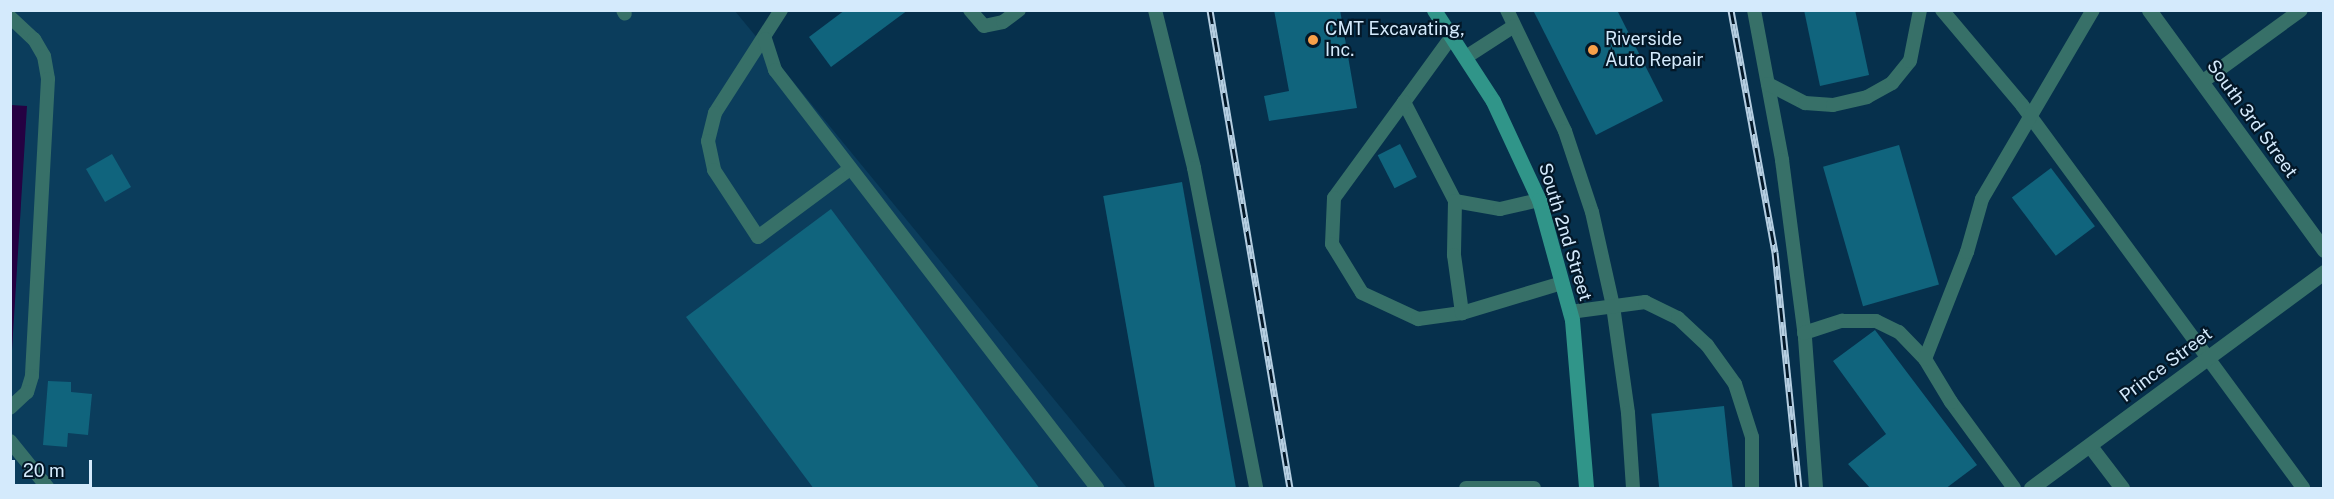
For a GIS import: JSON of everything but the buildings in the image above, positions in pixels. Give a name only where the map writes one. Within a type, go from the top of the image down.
[{"type":"main road","name":"South 2nd Street","points":[[1434,10],[1466,57],[1518,149],[1539,200],[1570,312],[1581,401],[1586,489]]},
{"type":"street","name":"South 3rd Street","points":[[2149,10],[2324,250]]},
{"type":"street","name":"Prince Street","points":[[2031,489],[2324,272]]},
{"type":"street","points":[[2090,446],[2122,489]]},
{"type":"lane","points":[[781,10],[765,39],[735,78],[715,113],[708,141],[714,170],[732,201],[758,237],[850,169]]},
{"type":"lane","points":[[970,10],[984,26],[1003,22],[1019,10]]},
{"type":"lane","points":[[1155,10],[1194,168],[1256,489]]},
{"type":"lane","points":[[1507,10],[1565,131],[1592,212],[1613,306],[1628,413],[1633,489]]},
{"type":"lane","points":[[1754,10],[1782,160],[1804,333],[1816,489]]},
{"type":"lane","points":[[1768,84],[1805,103],[1833,105],[1867,97],[1892,83],[1910,61],[1920,10]]},
{"type":"lane","points":[[1942,10],[2031,117],[2303,489]]},
{"type":"lane","points":[[1925,359],[1967,252],[1982,199],[2093,10]]},
{"type":"lane","points":[[2202,82],[2301,10]]},
{"type":"lane","points":[[10,17],[34,39],[44,56],[48,80],[32,376],[27,392],[10,408]]},
{"type":"lane","points":[[1466,57],[1515,26]]},
{"type":"lane","points":[[1452,36],[1334,198],[1332,244],[1362,293],[1418,319],[1462,313],[1562,283]]},
{"type":"lane","points":[[765,39],[775,70],[1097,489]]},
{"type":"lane","points":[[1404,102],[1455,201],[1454,255],[1462,313]]},
{"type":"lane","points":[[1455,201],[1500,209],[1539,200]]},
{"type":"lane","points":[[1570,312],[1645,302],[1678,318],[1707,345],[1735,384],[1752,437],[1752,489]]},
{"type":"lane","points":[[1804,333],[1842,321],[1876,321],[1899,333],[1925,359],[2014,489]]},
{"type":"lane","points":[[10,441],[48,489]]},
{"type":"lane","points":[[1466,489],[1534,489]]},
{"type":"shaded area","points":[[10,11],[735,11],[1127,488],[11,488]]},
{"type":"shaded area","points":[[10,105],[27,106],[11,366]]},
{"type":"railway","points":[[1210,10],[1290,488]]},
{"type":"railway","points":[[1731,10],[1775,252],[1799,488]]},
{"type":"place","name":"CMT Excavating, Inc.","points":[[1313,40]]},
{"type":"place","name":"Riverside Auto Repair","points":[[1593,50]]}]
